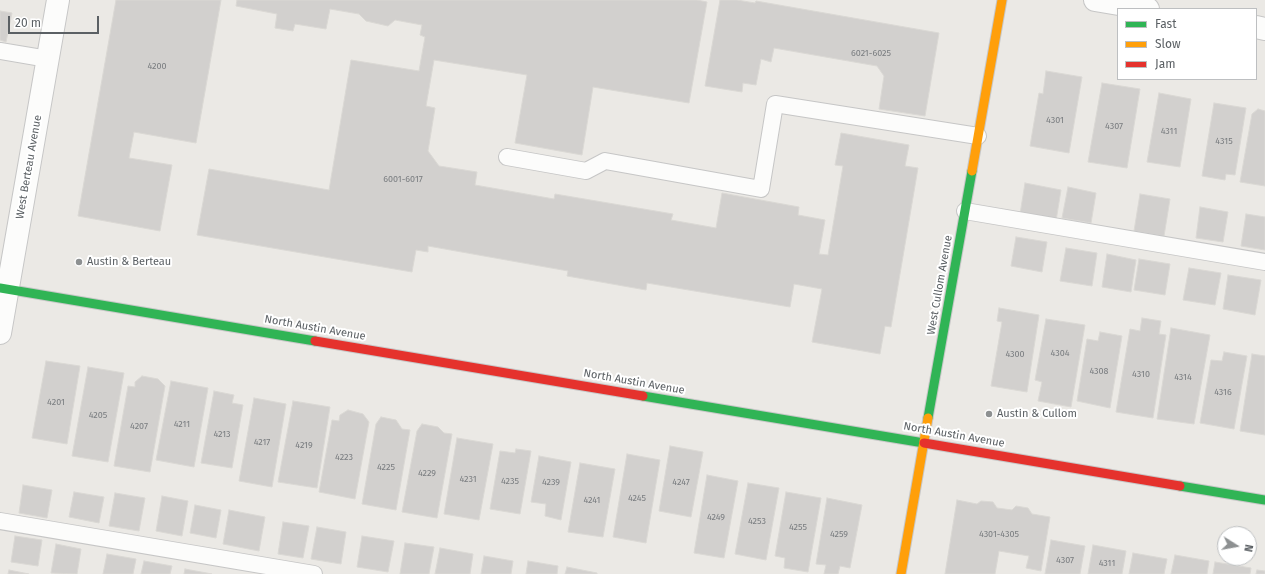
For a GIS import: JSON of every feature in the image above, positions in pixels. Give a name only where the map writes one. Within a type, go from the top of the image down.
[{"type":"street","name":"West Berteau Avenue","points":[[0,333],[4,288],[58,0]]},
{"type":"street","name":"West Cullom Avenue","points":[[901,574],[1002,0]]},
{"type":"street","points":[[1095,0],[1142,8]]},
{"type":"street","name":"North Austin Avenue","points":[[4,288],[1265,500]]},
{"type":"lane","points":[[0,51],[48,59]]},
{"type":"lane","points":[[506,157],[586,170],[605,161],[761,189],[775,104],[978,136]]},
{"type":"lane","points":[[965,211],[1265,262]]},
{"type":"lane","points":[[0,521],[314,574]]},
{"type":"building","points":[[116,0],[221,0],[196,143],[134,132],[129,158],[172,165],[160,231],[78,216]]},
{"type":"building","points":[[237,0],[697,0],[707,2],[689,103],[593,87],[582,155],[515,143],[527,75],[434,60],[426,106],[435,108],[428,151],[439,166],[477,172],[475,185],[554,199],[555,194],[673,214],[671,220],[716,228],[722,193],[799,207],[798,215],[825,220],[819,254],[828,255],[843,166],[835,165],[841,133],[909,145],[905,166],[918,168],[891,327],[885,326],[880,354],[812,342],[822,289],[794,284],[790,307],[647,283],[646,290],[567,276],[568,271],[428,246],[428,252],[416,250],[412,272],[197,235],[209,169],[329,190],[351,60],[419,71],[425,37],[420,35],[422,25],[395,20],[388,26],[366,21],[359,14],[330,9],[326,29],[295,24],[293,31],[275,28],[277,14],[236,6]]},
{"type":"building","points":[[720,0],[737,0],[755,3],[756,1],[939,33],[925,116],[879,109],[884,76],[877,66],[774,48],[771,62],[761,59],[756,85],[743,83],[742,92],[705,86]]},
{"type":"building","points":[[0,11],[12,13],[6,42],[0,40]]},
{"type":"building","points":[[1046,71],[1082,77],[1069,153],[1030,146],[1039,93],[1043,94]]},
{"type":"building","points":[[1102,83],[1140,89],[1127,168],[1088,162]]},
{"type":"building","points":[[1159,93],[1191,99],[1180,167],[1147,162]]},
{"type":"building","points":[[1214,103],[1246,108],[1235,175],[1226,174],[1225,180],[1202,176]]},
{"type":"building","points":[[1258,109],[1265,111],[1265,186],[1240,182],[1252,114]]},
{"type":"building","points":[[1025,183],[1061,190],[1056,221],[1020,214]]},
{"type":"building","points":[[1068,187],[1096,193],[1091,223],[1062,218]]},
{"type":"building","points":[[1140,194],[1170,199],[1164,236],[1134,231]]},
{"type":"building","points":[[1200,207],[1228,212],[1223,242],[1196,238]]},
{"type":"building","points":[[1246,214],[1265,217],[1265,250],[1241,246]]},
{"type":"building","points":[[1016,237],[1047,242],[1042,272],[1011,266]]},
{"type":"building","points":[[1066,248],[1097,253],[1092,286],[1060,281]]},
{"type":"building","points":[[1107,254],[1136,260],[1131,292],[1102,287]]},
{"type":"building","points":[[1139,259],[1170,264],[1165,295],[1134,290]]},
{"type":"building","points":[[1189,268],[1221,273],[1215,305],[1183,300]]},
{"type":"building","points":[[1228,275],[1261,280],[1255,315],[1223,309]]},
{"type":"building","points":[[999,308],[1039,315],[1027,392],[991,386],[1002,322],[997,321]]},
{"type":"building","points":[[1142,318],[1161,321],[1159,334],[1166,335],[1153,418],[1116,412],[1130,329],[1140,331]]},
{"type":"building","points":[[1046,319],[1085,325],[1071,407],[1038,401],[1042,382],[1035,380]]},
{"type":"building","points":[[1171,328],[1210,335],[1194,424],[1157,419]]},
{"type":"building","points":[[1100,332],[1122,336],[1110,408],[1077,401],[1087,339],[1098,341]]},
{"type":"building","points":[[1224,352],[1247,356],[1234,429],[1200,423],[1211,360],[1222,361]]},
{"type":"building","points":[[1252,354],[1265,356],[1265,435],[1240,431]]},
{"type":"building","points":[[46,361],[80,366],[67,444],[32,438]]},
{"type":"building","points":[[88,367],[124,373],[108,462],[72,456]]},
{"type":"building","points":[[142,376],[158,379],[165,386],[150,472],[114,466],[128,386],[135,387],[135,382]]},
{"type":"building","points":[[171,381],[208,388],[194,467],[156,460]]},
{"type":"building","points":[[214,391],[234,395],[232,403],[243,405],[232,468],[201,463]]},
{"type":"building","points":[[254,398],[286,404],[272,487],[239,481]]},
{"type":"building","points":[[293,401],[330,407],[317,488],[278,482]]},
{"type":"building","points":[[348,410],[363,414],[369,422],[355,499],[319,492],[332,420],[339,421],[340,415]]},
{"type":"building","points":[[381,417],[396,420],[402,429],[410,430],[396,510],[362,504],[376,424]]},
{"type":"building","points":[[422,424],[438,427],[444,433],[452,434],[437,518],[402,512],[417,431]]},
{"type":"building","points":[[457,438],[493,444],[479,520],[444,514]]},
{"type":"building","points":[[670,446],[703,452],[691,517],[659,511]]},
{"type":"building","points":[[516,449],[531,451],[520,514],[490,509],[500,451],[515,453]]},
{"type":"building","points":[[627,454],[660,460],[646,543],[613,537]]},
{"type":"building","points":[[539,456],[571,462],[561,520],[545,516],[546,504],[531,502]]},
{"type":"building","points":[[580,463],[615,469],[603,537],[568,532]]},
{"type":"building","points":[[707,475],[738,481],[724,558],[694,553]]},
{"type":"building","points":[[748,483],[779,488],[766,560],[735,554]]},
{"type":"building","points":[[23,485],[52,490],[47,518],[19,513]]},
{"type":"building","points":[[74,492],[104,497],[99,523],[69,517]]},
{"type":"building","points":[[786,492],[821,498],[808,572],[784,568],[785,558],[775,556]]},
{"type":"building","points":[[115,493],[145,498],[139,531],[109,526]]},
{"type":"building","points":[[162,496],[188,501],[182,536],[156,531]]},
{"type":"building","points":[[827,498],[862,505],[850,568],[840,566],[838,574],[824,574],[826,565],[816,564]]},
{"type":"building","points":[[957,500],[977,504],[981,501],[993,502],[997,508],[1012,510],[1016,506],[1028,508],[1032,514],[1050,517],[1041,571],[1026,568],[1029,556],[999,551],[995,574],[945,574]]},
{"type":"building","points":[[195,505],[221,510],[216,538],[190,533]]},
{"type":"building","points":[[229,510],[265,517],[259,551],[223,544]]},
{"type":"building","points":[[283,522],[309,526],[303,558],[278,554]]},
{"type":"building","points":[[317,527],[346,532],[341,564],[311,559]]},
{"type":"building","points":[[15,536],[42,540],[38,566],[11,562]]},
{"type":"building","points":[[362,536],[394,541],[388,572],[357,567]]},
{"type":"building","points":[[1051,540],[1085,546],[1080,574],[1045,574]]},
{"type":"building","points":[[405,543],[434,547],[429,574],[400,574]]},
{"type":"building","points":[[56,544],[81,549],[77,574],[51,573]]},
{"type":"building","points":[[1093,545],[1126,551],[1122,574],[1088,574]]},
{"type":"building","points":[[440,548],[473,554],[470,574],[435,574]]},
{"type":"building","points":[[1133,553],[1167,559],[1164,574],[1129,574]]},
{"type":"building","points":[[107,554],[136,559],[133,574],[103,574]]},
{"type":"building","points":[[1175,555],[1209,561],[1207,574],[1171,574]]},
{"type":"building","points":[[484,556],[513,561],[511,574],[481,574]]},
{"type":"building","points":[[144,561],[172,566],[170,574],[141,574]]},
{"type":"building","points":[[528,561],[558,566],[557,574],[526,574]]},
{"type":"building","points":[[1215,562],[1217,562],[1217,566],[1239,566],[1251,568],[1250,574],[1213,574]]},
{"type":"building","points":[[567,567],[597,573],[597,574],[565,574]]},
{"type":"building","points":[[185,569],[212,574],[184,574]]},
{"type":"building","points":[[9,570],[29,574],[8,574]]},
{"type":"building","points":[[1257,570],[1265,571],[1265,574],[1256,574]]},
{"type":"traffic: fast","points":[[928,418],[972,171]]},
{"type":"traffic: fast","points":[[0,288],[315,341]]},
{"type":"traffic: fast","points":[[643,396],[924,443]]},
{"type":"traffic: fast","points":[[1180,486],[1265,500]]},
{"type":"traffic: slow","points":[[972,171],[1002,0]]},
{"type":"traffic: slow","points":[[901,574],[928,418]]},
{"type":"traffic: jam","points":[[315,341],[643,396]]},
{"type":"traffic: jam","points":[[924,443],[1180,486]]},
{"type":"place","name":"Austin & Berteau","points":[[79,262]]},
{"type":"place","name":"Austin & Cullom","points":[[989,414]]}]
